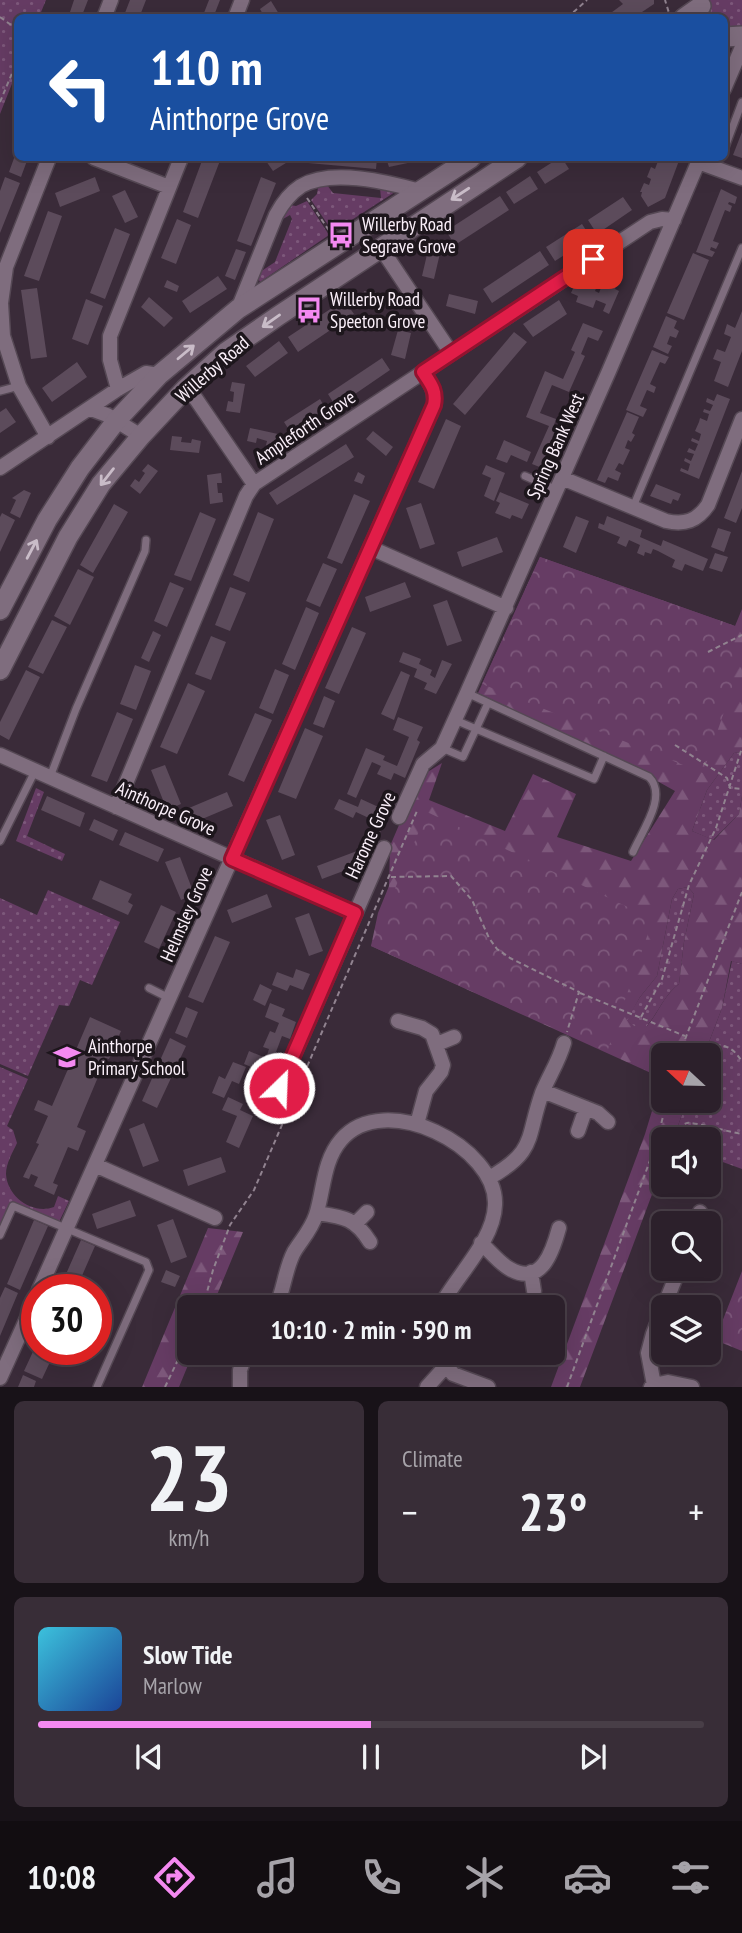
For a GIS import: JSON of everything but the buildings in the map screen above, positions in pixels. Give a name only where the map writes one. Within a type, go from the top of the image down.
[{"type":"street","points":[[728,80],[734,39]]},
{"type":"street","points":[[48,161],[6,267],[1,303],[3,336],[19,386],[48,437]]},
{"type":"street","points":[[102,161],[169,187]]},
{"type":"street","points":[[118,389],[110,360],[110,336],[180,161]]},
{"type":"street","name":"Willerby Road","points":[[0,610],[47,520],[80,468],[116,421],[159,375],[238,309],[466,161]]},
{"type":"street","name":"Willerby Road","points":[[0,670],[68,537],[101,484],[185,389],[226,352],[435,210],[512,161]]},
{"type":"street","name":"Spring Bank West","points":[[442,748],[506,608],[699,161]]},
{"type":"street","points":[[719,163],[742,178]]},
{"type":"street","points":[[238,309],[276,215],[284,201],[300,187],[333,178],[386,182],[420,191]]},
{"type":"street","name":"Ampleforth Grove","points":[[116,807],[246,496],[254,484],[650,222],[674,220]]},
{"type":"street","points":[[381,248],[451,353]]},
{"type":"street","name":"Helmsley Grove","points":[[46,1274],[434,405],[436,395],[423,372]]},
{"type":"street","points":[[0,468],[118,389],[146,373],[159,375]]},
{"type":"street","points":[[185,389],[196,399],[254,484]]},
{"type":"street","points":[[91,409],[141,436]]},
{"type":"street","points":[[560,484],[633,507],[666,521],[691,522],[701,516],[708,505],[742,419]]},
{"type":"street","points":[[371,548],[506,608]]},
{"type":"street","name":"Harome Grove","points":[[399,817],[423,764],[442,748]]},
{"type":"street","name":"Ainthorpe Grove","points":[[0,755],[355,913]]},
{"type":"street","name":"Harome Grove","points":[[268,1083],[279,1088],[384,848]]},
{"type":"street","points":[[398,1021],[432,1034],[443,1065],[441,1073],[426,1091],[417,1124]]},
{"type":"street","points":[[437,1044],[454,1037]]},
{"type":"street","points":[[489,1178],[517,1158],[528,1144],[543,1091],[564,1043]]},
{"type":"street","points":[[543,1091],[598,1113],[608,1122]]},
{"type":"street","points":[[578,1130],[586,1108]]},
{"type":"street","points":[[283,1295],[294,1252],[311,1230],[330,1158],[340,1141],[355,1126],[379,1120],[399,1119],[417,1124],[450,1141],[477,1160],[495,1192],[492,1223],[448,1295]]},
{"type":"street","points":[[95,1165],[215,1218]]},
{"type":"street","points":[[356,1223],[367,1212]]},
{"type":"street","points":[[317,1213],[356,1223],[370,1242]]},
{"type":"street","points":[[481,1243],[510,1269],[531,1272],[549,1259],[559,1228]]},
{"type":"street","points":[[531,1272],[534,1292]]},
{"type":"street","points":[[674,1281],[648,1353],[652,1386],[668,1382],[692,1387]]},
{"type":"street","points":[[0,1378],[21,1331]]},
{"type":"street","points":[[240,1387],[242,1365]]},
{"type":"street","points":[[427,1387],[445,1367],[464,1380],[488,1387]]},
{"type":"lane","points":[[728,139],[742,102]]},
{"type":"lane","points":[[633,507],[742,248]]},
{"type":"lane","points":[[0,391],[19,386]]},
{"type":"lane","points":[[525,476],[560,484]]},
{"type":"lane","points":[[50,778],[81,697],[145,551],[146,540]]},
{"type":"lane","points":[[467,694],[649,777],[656,784],[657,796],[633,852]]},
{"type":"lane","points":[[442,748],[463,757],[488,704]]},
{"type":"lane","points":[[455,720],[477,727],[594,779],[604,756]]},
{"type":"lane","points":[[0,841],[35,771]]},
{"type":"lane","points":[[149,988],[170,998]]},
{"type":"lane","points":[[0,1235],[13,1206],[146,1262],[149,1270],[97,1387]]},
{"type":"path","points":[[571,14],[587,0]]},
{"type":"path","points":[[0,102],[14,69]]},
{"type":"path","points":[[307,198],[338,244]]},
{"type":"path","points":[[708,652],[742,635]]},
{"type":"path","points":[[675,746],[727,778],[730,788]]},
{"type":"path","points":[[641,1017],[663,979],[689,885],[716,828],[742,748]]},
{"type":"path","points":[[730,788],[742,789]]},
{"type":"path","points":[[206,1295],[230,1225],[254,1190],[417,812]]},
{"type":"path","points":[[390,877],[451,876],[472,900],[489,938],[497,949],[510,958],[579,992],[686,1036]]},
{"type":"path","points":[[683,1043],[742,892]]},
{"type":"path","points":[[564,1043],[579,992]]},
{"type":"path","points":[[721,1045],[738,1054],[742,1062]]},
{"type":"path","points":[[682,1127],[687,1123],[709,1127]]},
{"type":"path","points":[[721,1131],[742,1134]]},
{"type":"path","points":[[567,1387],[651,1158]]},
{"type":"path","points":[[165,1387],[177,1362]]},
{"type":"green space","points":[[0,0],[46,0],[40,14],[14,14],[14,79],[0,114]]},
{"type":"green space","points":[[707,0],[742,0],[742,33],[728,30],[728,14],[711,14]]},
{"type":"green space","points":[[327,185],[333,193],[381,198],[380,188],[395,192],[333,232],[311,200],[317,194],[318,188]]},
{"type":"green space","points":[[307,201],[329,235],[260,282],[260,272],[275,262],[292,219],[290,215],[283,219],[290,205],[296,206]]},
{"type":"green space","points":[[540,557],[735,626],[742,609],[742,752],[734,753],[707,790],[692,831],[714,840],[739,814],[742,796],[742,964],[731,961],[722,1008],[709,1043],[651,1043],[651,1073],[371,946],[378,913],[389,886],[390,846],[411,797],[426,773],[442,763],[429,800],[505,831],[533,774],[576,794],[557,837],[631,861],[675,791],[616,758],[478,693]],"holes":[[[688,887],[694,894],[679,984],[669,993],[647,1026],[635,1027],[627,1020],[640,997],[657,976],[672,899],[678,889]]]},
{"type":"green space","points":[[540,557],[735,626],[732,689],[703,773],[482,684]]},
{"type":"green space","points":[[742,752],[742,796],[739,814],[713,840],[692,831],[707,790],[734,753]]},
{"type":"green space","points":[[36,788],[44,792],[27,836],[65,854],[62,861],[16,841]]},
{"type":"green space","points":[[427,812],[653,919],[607,1052],[371,946]]},
{"type":"green space","points":[[688,887],[694,894],[679,984],[669,993],[646,1027],[635,1027],[626,1020],[657,976],[672,899],[678,889]]},
{"type":"green space","points":[[48,890],[120,922],[92,985],[80,980],[69,1006],[59,1005],[28,1076],[0,1064],[0,898],[37,915]]},
{"type":"green space","points":[[732,961],[742,964],[742,1169],[721,1161],[721,1127],[677,1127],[683,1113],[721,1113],[721,1043],[709,1043],[722,1008]]},
{"type":"green space","points":[[0,1067],[28,1079],[7,1126],[13,1130],[17,1143],[7,1166],[7,1182],[16,1197],[30,1206],[46,1209],[54,1207],[58,1196],[69,1201],[59,1222],[11,1202],[0,1227]]},
{"type":"green space","points":[[651,1113],[683,1113],[677,1127],[651,1127],[651,1197],[580,1387],[551,1387],[559,1365],[565,1365],[565,1349]]},
{"type":"green space","points":[[208,1228],[243,1232],[217,1295],[180,1295]]},
{"type":"green space","points":[[742,1271],[742,1351],[721,1342],[721,1325]]},
{"type":"green space","points":[[177,1303],[177,1365],[188,1365],[179,1387],[142,1387]]},
{"type":"place","name":"Willerby Road Segrave Grove","points":[[341,235]]},
{"type":"place","name":"Willerby Road Speeton Grove","points":[[309,310]]},
{"type":"place","name":"Ainthorpe Primary School","points":[[67,1057]]},
{"type":"route","points":[[279,1088],[355,913],[232,859],[434,405],[436,395],[423,372],[593,259]]}]
